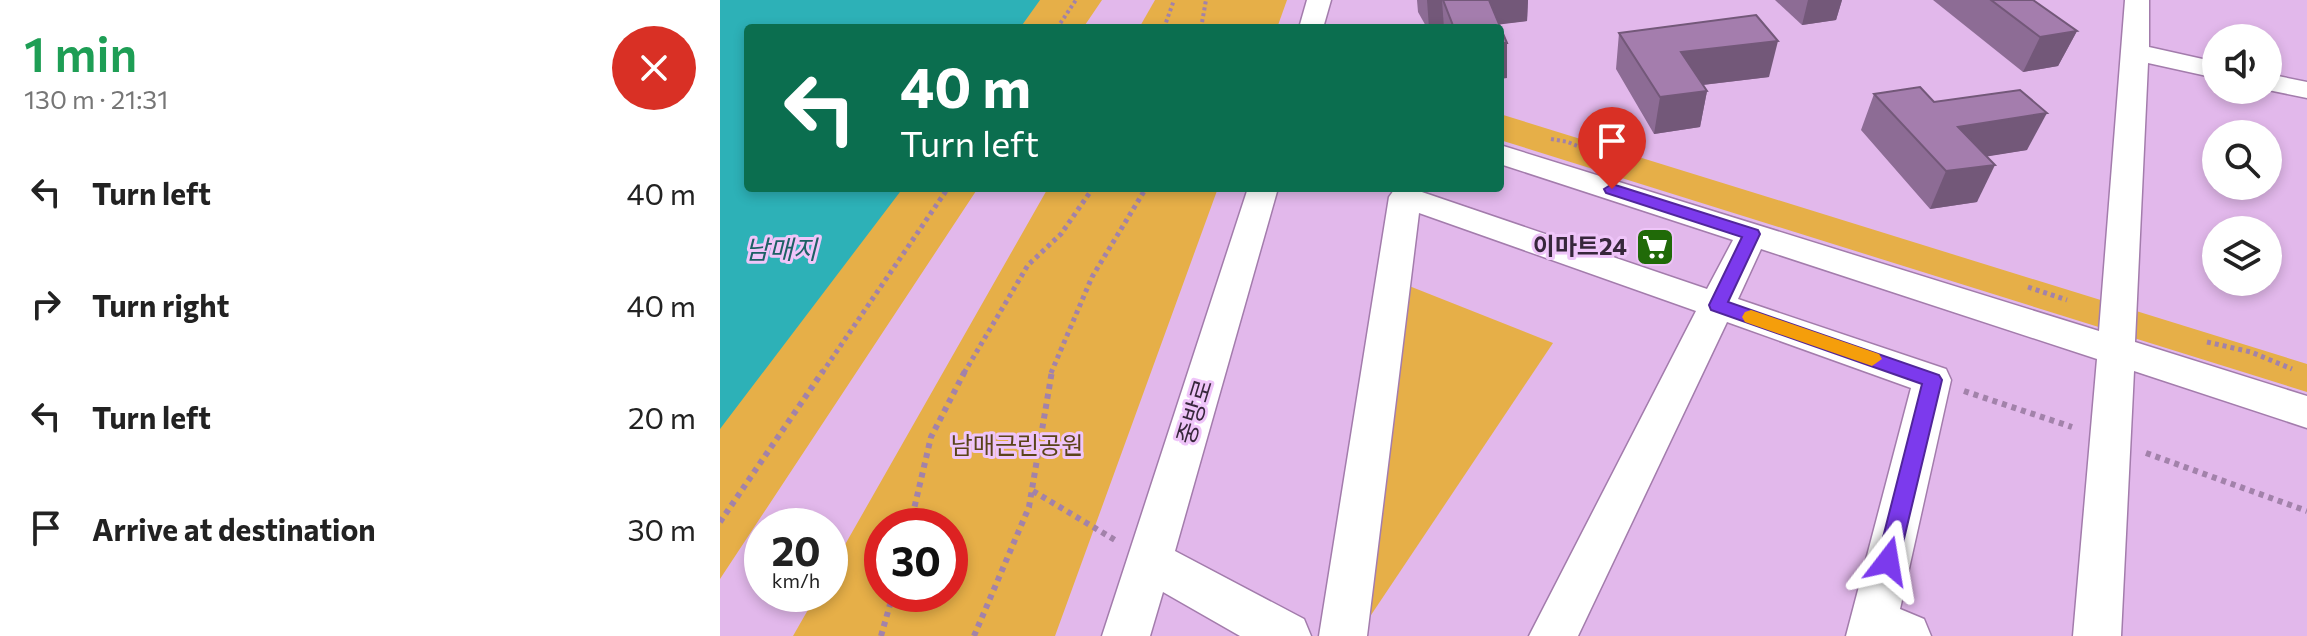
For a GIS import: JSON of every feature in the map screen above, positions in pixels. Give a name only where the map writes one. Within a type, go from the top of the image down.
[{"type":"street","points":[[1312,24],[1319,0]]},
{"type":"street","points":[[2097,636],[2137,0]]},
{"type":"street","points":[[2136,52],[2202,67]]},
{"type":"street","points":[[2282,85],[2307,90]]},
{"type":"street","points":[[1504,155],[2307,412]]},
{"type":"street","name":"중방로","points":[[1126,636],[1262,192]]},
{"type":"street","points":[[1343,636],[1405,197],[1932,380],[1884,631]]},
{"type":"street","points":[[1553,636],[1752,234]]},
{"type":"street","points":[[1150,561],[1287,636]]},
{"type":"path","points":[[1060,24],[1076,0]]},
{"type":"path","points":[[1165,24],[1174,0]]},
{"type":"path","points":[[1202,24],[1206,0]]},
{"type":"path","points":[[720,522],[945,192]]},
{"type":"path","points":[[914,508],[931,437],[984,335],[1028,265],[1061,234],[1090,192]]},
{"type":"path","points":[[974,636],[1033,491],[1050,375],[1068,327],[1129,209],[1143,192]]},
{"type":"path","points":[[1932,380],[2307,511]]},
{"type":"path","points":[[1033,491],[1150,561]]},
{"type":"path","points":[[881,636],[888,612]]},
{"type":"green space","points":[[720,0],[1102,0],[1086,24],[744,24],[744,192],[975,192],[767,508],[744,508],[744,543],[720,579]]},
{"type":"green space","points":[[1155,0],[1287,0],[1278,24],[1141,24]]},
{"type":"green space","points":[[1504,115],[2307,364],[2307,392],[1504,141]]},
{"type":"green space","name":"남매근린공원","points":[[1046,192],[1217,192],[1055,636],[793,636],[807,612],[848,612],[848,539],[864,511],[864,612],[968,612],[968,508],[866,508]]},
{"type":"green space","points":[[1394,280],[1553,343],[1357,636],[1343,636]]},
{"type":"water","name":"남매지","points":[[720,0],[1040,0],[1023,24],[744,24],[744,192],[900,192],[720,429]]},
{"type":"building","points":[[1443,0],[1489,0],[1499,24],[1452,24]]},
{"type":"building","points":[[1991,0],[2033,0],[2077,31],[2040,37]]},
{"type":"building","points":[[1756,15],[1778,41],[1681,52],[1707,91],[1660,97],[1619,33]]},
{"type":"building","points":[[1920,87],[1934,102],[2020,90],[2047,113],[1958,127],[1995,165],[1946,171],[1874,94]]},
{"type":"slow traffic","points":[[1751,317],[1872,359]]},
{"type":"place","name":"이마트24","points":[[1655,247]]},
{"type":"route","points":[[1612,189],[1752,234],[1718,305],[1932,380],[1888,561]]}]
